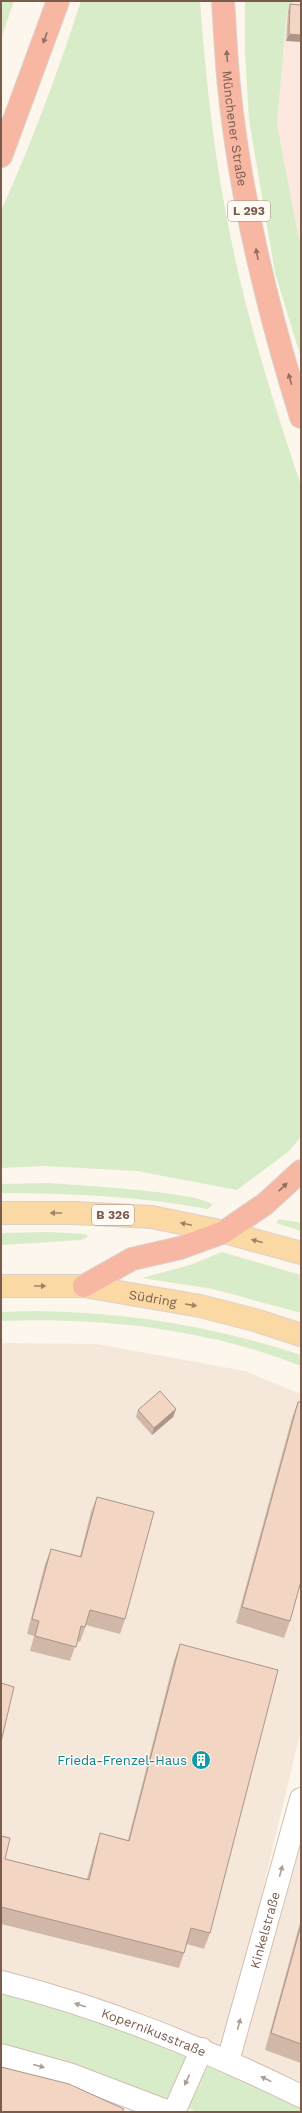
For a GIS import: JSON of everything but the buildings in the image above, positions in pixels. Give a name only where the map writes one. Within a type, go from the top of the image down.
[{"type":"highway","points":[[1,156],[58,1]]},
{"type":"highway","name":"Münchener Straße","points":[[223,1],[229,86],[244,187],[263,283],[301,417]]},
{"type":"highway","points":[[84,1286],[132,1260],[180,1248],[224,1232],[265,1204],[301,1171]]},
{"type":"main road","name":"B 326","points":[[1,1213],[74,1213],[152,1217],[224,1232],[301,1253]]},
{"type":"main road","name":"Südring","points":[[1,1286],[84,1286],[200,1306],[258,1321],[301,1335]]},
{"type":"street","name":"Kinkelstraße","points":[[228,2061],[301,1799]]},
{"type":"street","name":"Kopernikusstraße","points":[[1,1982],[40,1992],[122,2019],[202,2049],[301,2096]]},
{"type":"street","points":[[174,2112],[202,2049]]},
{"type":"street","points":[[1,2055],[69,2074],[169,2112]]},
{"type":"shaded area","points":[[294,1],[301,1],[301,249],[277,124],[287,11]]},
{"type":"shaded area","points":[[1,1343],[97,1344],[245,1371],[301,1394],[301,1729],[225,2049],[147,2015],[1,1971]]},
{"type":"shaded area","points":[[301,1844],[301,2082],[241,2056]]},
{"type":"green space","points":[[1,1],[14,1],[1,39]]},
{"type":"green space","points":[[81,1],[200,1],[212,123],[232,244],[254,336],[301,486],[301,1137],[288,1152],[237,1190],[137,1171],[44,1166],[1,1168],[1,211],[44,107]]},
{"type":"green space","points":[[245,1],[294,1],[287,11],[277,124],[301,249],[301,358],[275,273],[249,120],[245,52]]},
{"type":"green space","points":[[50,1183],[109,1187],[186,1196],[204,1200],[213,1205],[207,1209],[130,1198],[1,1193],[1,1184]]},
{"type":"green space","points":[[279,1219],[301,1223],[301,1231],[276,1223]]},
{"type":"green space","points":[[49,1232],[85,1234],[88,1237],[81,1240],[1,1245],[1,1233]]},
{"type":"green space","points":[[222,1252],[301,1275],[301,1313],[213,1289],[142,1278],[190,1265]]},
{"type":"green space","points":[[34,1311],[102,1314],[169,1322],[235,1336],[301,1355],[301,1366],[266,1353],[229,1343],[192,1334],[154,1328],[77,1321],[1,1321],[1,1312]]},
{"type":"green space","points":[[1,1991],[133,2031],[301,2105],[301,2112],[198,2112],[72,2065],[1,2044]]},
{"type":"place","name":"Frieda-Frenzel-Haus","points":[[201,1760]]}]
